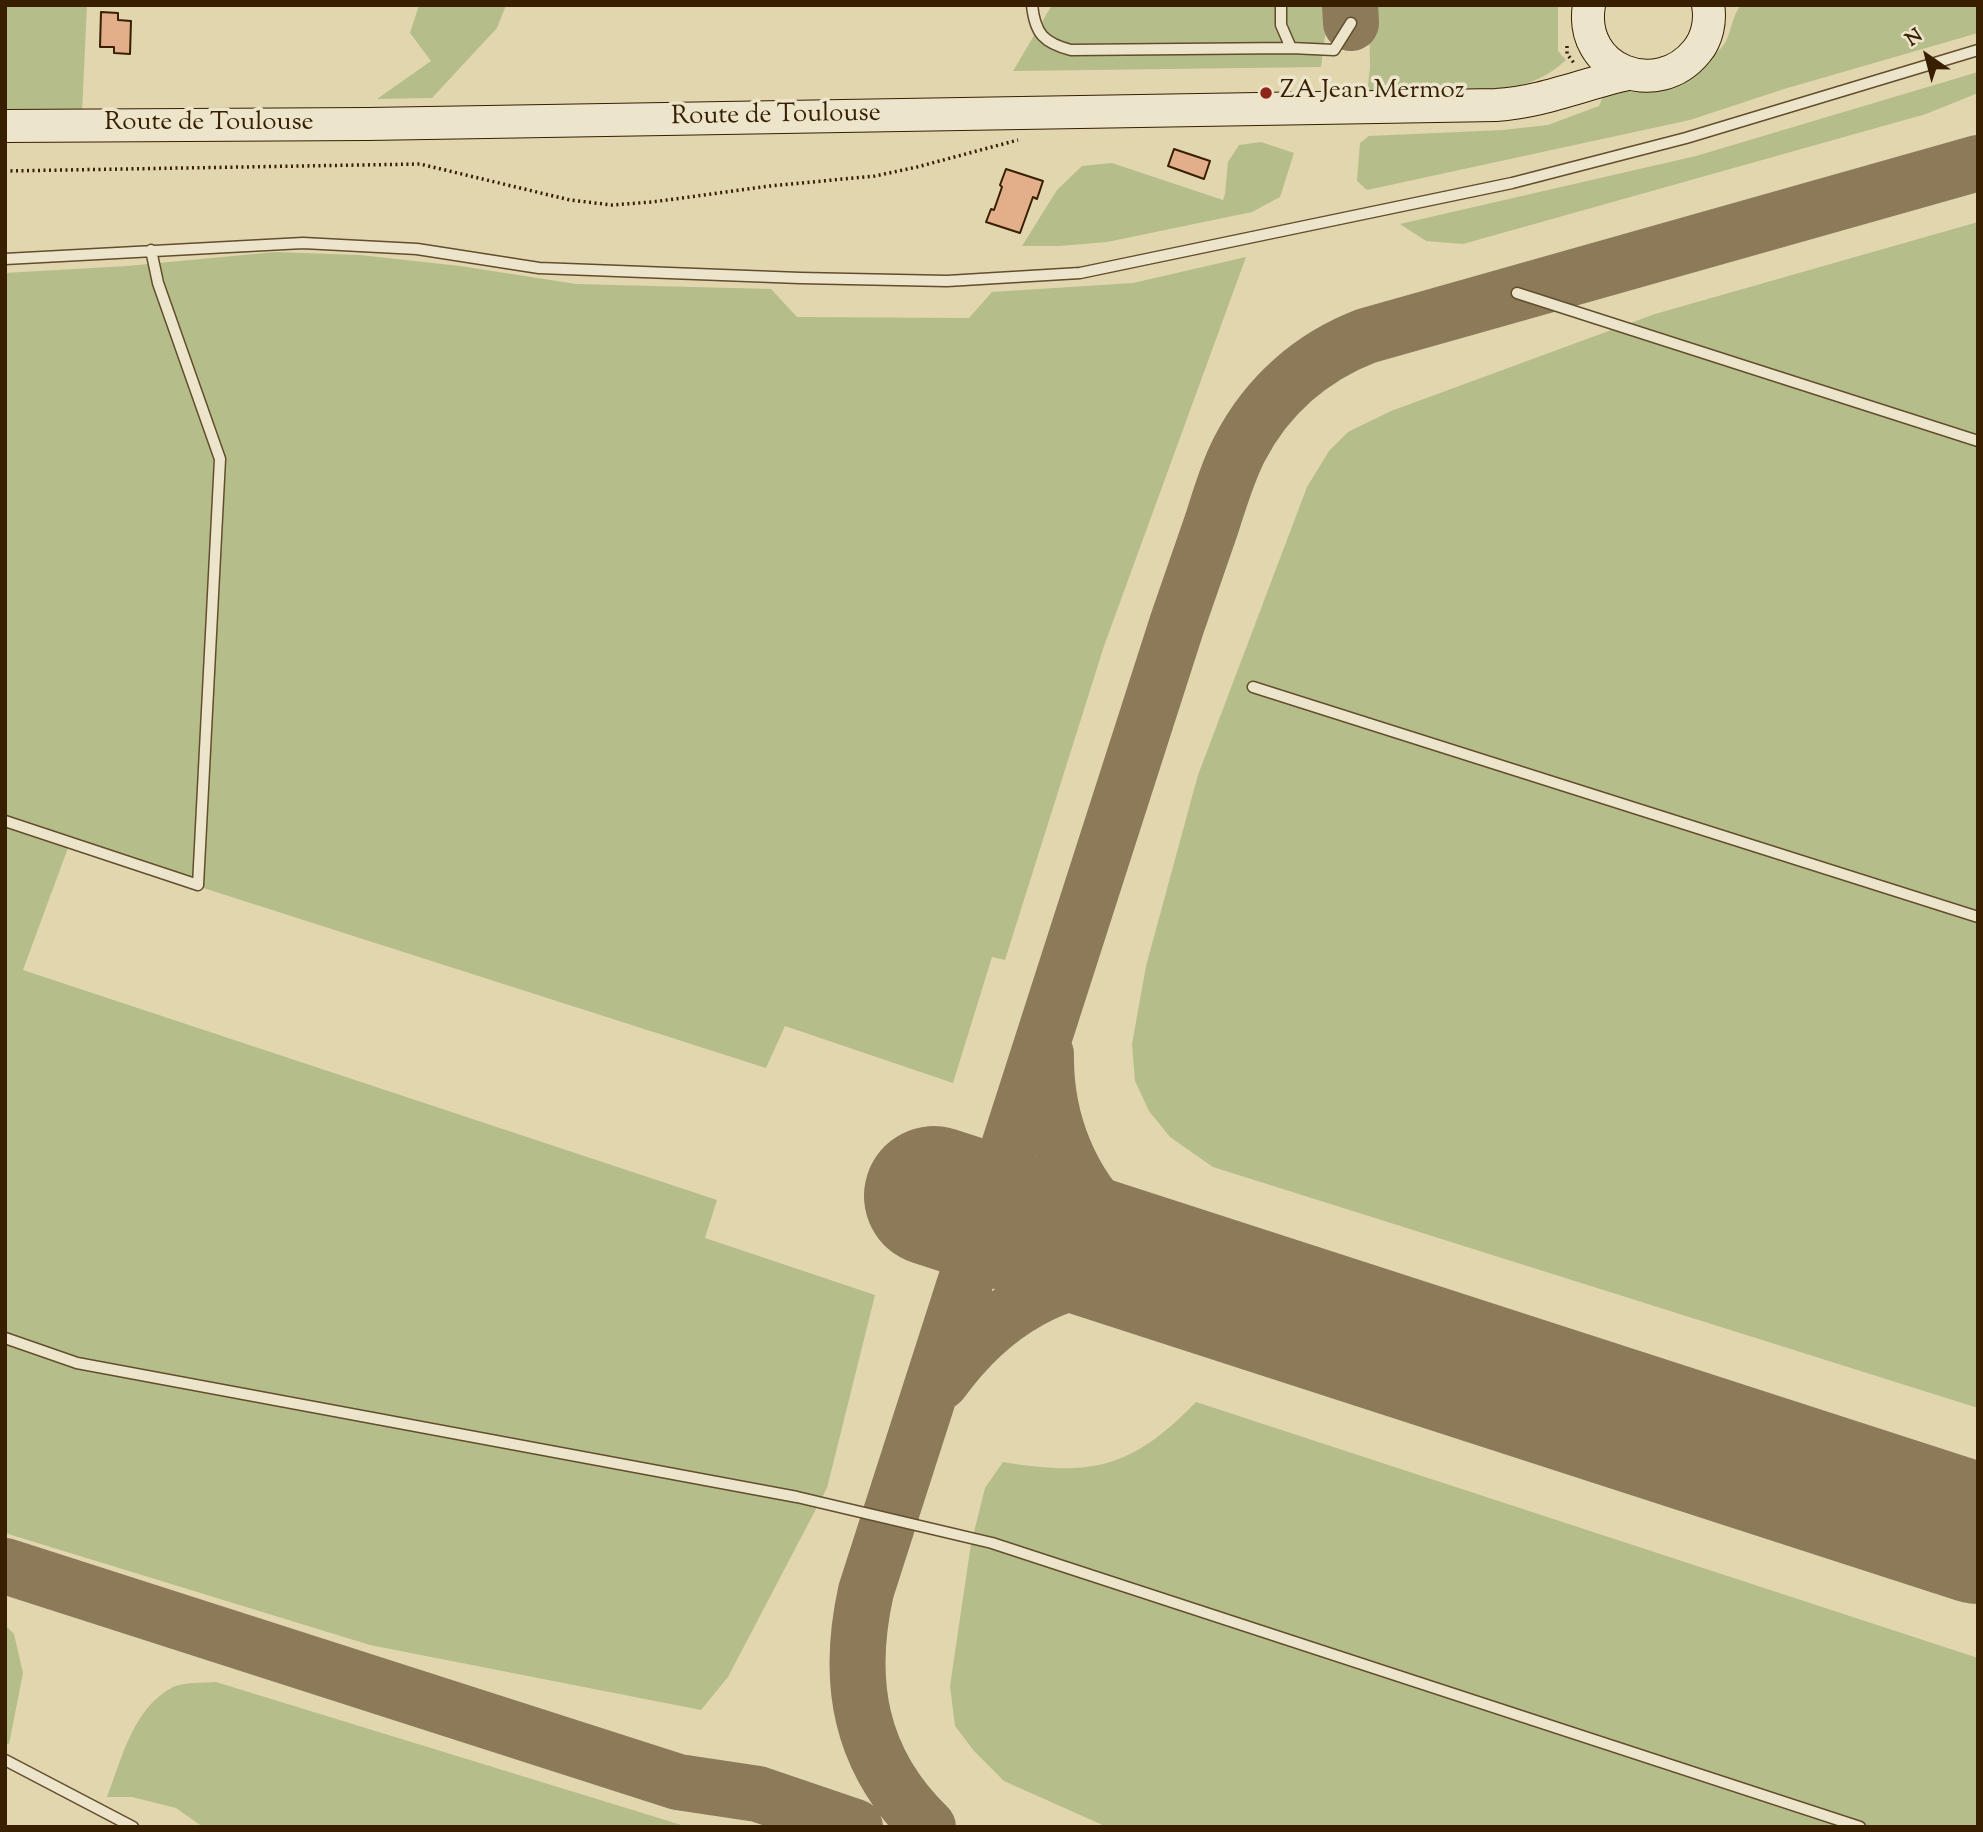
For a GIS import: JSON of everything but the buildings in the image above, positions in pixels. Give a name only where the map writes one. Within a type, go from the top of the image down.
[{"type":"main road","name":"Route de Toulouse","points":[[5,126],[368,124],[1517,104],[1628,74],[1644,77],[1677,70],[1691,59],[1701,46],[1711,8]]},
{"type":"main road","points":[[1546,98],[1581,37],[1615,67],[1628,74]]},
{"type":"lane","points":[[1032,5],[1033,18],[1040,33],[1052,45],[1071,50],[1334,50],[1351,23]]},
{"type":"lane","points":[[1281,5],[1281,26],[1291,48]]},
{"type":"lane","points":[[5,259],[303,243],[417,249],[539,268],[947,281],[1080,273],[1512,183],[1686,138],[1978,50]]},
{"type":"lane","points":[[5,821],[198,885],[220,459],[158,283],[151,250]]},
{"type":"lane","points":[[1517,293],[1978,441]]},
{"type":"lane","points":[[1252,687],[1978,916]]},
{"type":"lane","points":[[5,1338],[77,1363],[797,1497],[992,1543],[1860,1827]]},
{"type":"lane","points":[[5,1760],[133,1827]]},
{"type":"path","points":[[5,171],[420,164],[570,200],[612,205],[875,176],[1029,137]]},
{"type":"green space","points":[[5,5],[87,5],[82,112],[5,112]]},
{"type":"green space","points":[[419,5],[506,5],[497,28],[432,98],[377,99],[431,61],[410,33]]},
{"type":"green space","points":[[1052,5],[1329,5],[1321,67],[1013,71]]},
{"type":"green space","points":[[1369,5],[1558,5],[1558,51],[1566,60],[1539,78],[1511,87],[1367,94],[1370,67]]},
{"type":"green space","points":[[1741,5],[1978,5],[1978,33],[1784,89],[1690,120],[1367,190],[1357,181],[1360,143],[1369,136],[1503,130],[1548,125],[1599,106],[1603,96],[1601,86],[1647,88],[1687,78],[1700,69],[1723,45]]},
{"type":"green space","points":[[1978,72],[1978,93],[1926,114],[1463,244],[1426,241],[1400,224],[1696,156]]},
{"type":"green space","points":[[1261,142],[1294,153],[1280,197],[1252,212],[1107,242],[1022,246],[1057,190],[1082,166],[1112,163],[1223,200],[1228,162],[1239,145]]},
{"type":"green space","points":[[1978,222],[1978,1408],[1213,1167],[1170,1137],[1149,1111],[1135,1081],[1132,1044],[1146,966],[1198,775],[1307,487],[1329,451],[1348,432],[1391,411],[1655,314]]},
{"type":"green space","points":[[275,252],[360,255],[460,266],[576,284],[771,289],[797,317],[969,318],[992,292],[1133,283],[1246,257],[1104,646],[1005,960],[992,957],[953,1083],[785,1026],[766,1068],[69,845],[23,970],[717,1200],[705,1238],[875,1295],[827,1488],[728,1677],[701,1710],[370,1645],[5,1533],[5,273],[127,266]]},
{"type":"green space","points":[[1196,1402],[1978,1658],[1978,1827],[1107,1827],[1004,1781],[974,1751],[955,1726],[950,1686],[971,1544],[985,1488],[1003,1462],[1062,1468],[1086,1467],[1130,1454],[1173,1424]]},
{"type":"green space","points":[[5,1625],[14,1634],[23,1673],[9,1744],[5,1743]]},
{"type":"green space","points":[[216,1682],[688,1827],[203,1827],[176,1808],[132,1797],[107,1797],[138,1721],[159,1696],[177,1685]]},
{"type":"taxiway","points":[[1350,5],[1351,23]]},
{"type":"taxiway","points":[[928,1827],[886,1775],[864,1718],[858,1656],[866,1591],[1177,624],[1228,475],[1251,429],[1292,380],[1327,355],[1366,336],[1978,163]]},
{"type":"taxiway","points":[[1046,1054],[1050,1103],[1056,1127],[1074,1171],[1102,1211],[1127,1236],[1184,1277]]},
{"type":"taxiway","points":[[941,1382],[981,1336],[1004,1317],[1054,1289],[1081,1280],[1110,1275],[1147,1273],[1184,1277]]},
{"type":"taxiway","points":[[5,1566],[678,1782],[758,1794],[855,1827]]},
{"type":"runway","points":[[934,1196],[1978,1534]]},
{"type":"place","name":"ZA Jean Mermoz","points":[[1266,93]]}]
